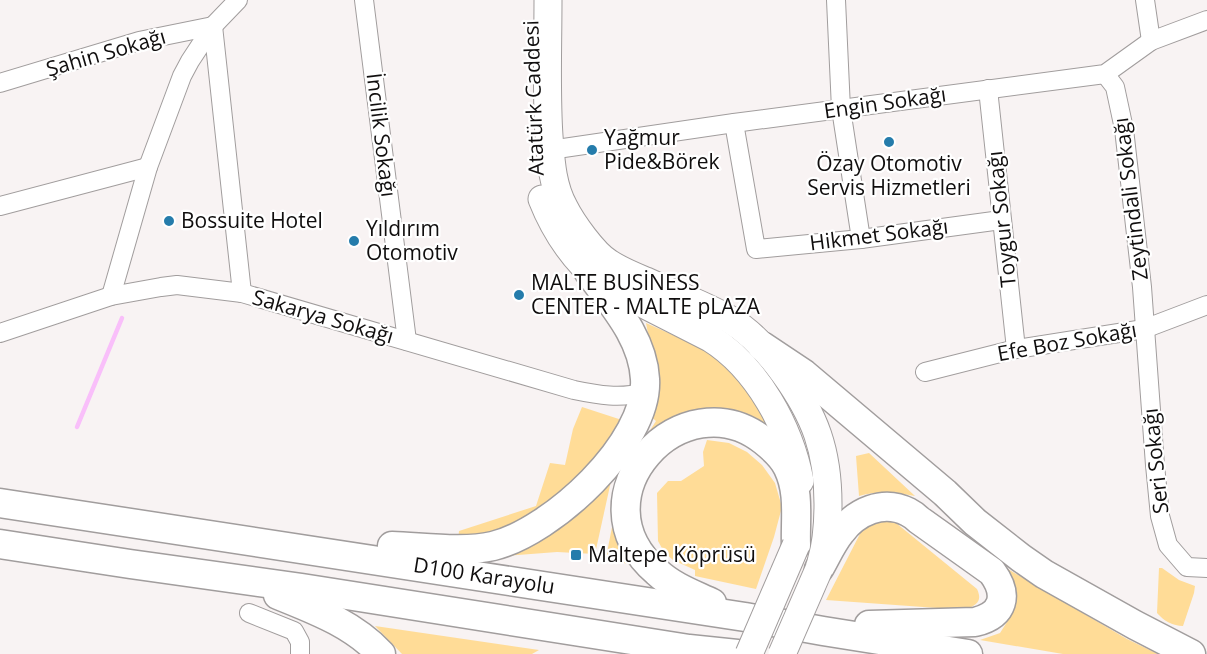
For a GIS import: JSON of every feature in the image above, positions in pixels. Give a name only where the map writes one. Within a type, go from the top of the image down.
[{"type":"highway","points":[[283,547],[371,546],[464,549],[493,546],[529,532],[579,493],[620,450],[643,404],[645,392],[643,367],[627,325],[588,271]]},
{"type":"highway","points":[[762,346],[804,374],[945,493],[975,522],[1021,558],[1044,574],[1125,620],[1191,654]]},
{"type":"highway","points":[[745,617],[669,582],[653,569],[639,552],[627,528],[625,507],[630,480],[636,470],[651,449],[667,437],[687,427],[717,423],[743,427],[768,444],[788,467],[796,496],[796,545]]},
{"type":"highway","name":"D100 Karayolu","points":[[0,502],[745,617],[968,654]]},
{"type":"highway","points":[[802,628],[975,622],[986,619],[996,612],[1001,604],[1002,594],[999,582],[992,572],[908,512],[895,507],[876,507],[861,513],[848,523],[819,569]]},
{"type":"highway","name":"D100 Karayolu","points":[[0,544],[302,588],[689,649],[737,654]]},
{"type":"highway","points":[[246,581],[325,614],[353,630],[381,654]]},
{"type":"highway","points":[[625,654],[689,649]]},
{"type":"main road","name":"Atatürk Caddesi","points":[[531,0],[530,84],[534,165],[538,190],[548,214],[573,255],[602,283],[692,328],[722,346],[762,391],[783,426],[797,464],[801,521],[796,545]]},
{"type":"main road","name":"Atatürk Caddesi","points":[[548,0],[550,150],[552,171],[564,208],[592,247],[604,259],[623,271],[731,320],[748,332],[777,363],[801,398],[823,450],[828,482],[828,518],[826,545],[819,569]]},
{"type":"main road","points":[[749,654],[796,545]]},
{"type":"main road","points":[[782,654],[819,569]]},
{"type":"street","points":[[111,296],[148,167],[182,76],[213,26],[238,0]]},
{"type":"street","name":"İncilik Sokağı","points":[[364,0],[407,341]]},
{"type":"street","points":[[836,0],[841,109],[861,239]]},
{"type":"street","points":[[1145,0],[1151,41]]},
{"type":"street","name":"Engin Sokağı","points":[[550,150],[734,123],[1106,74],[1151,41],[1207,20]]},
{"type":"street","points":[[213,26],[242,293]]},
{"type":"street","name":"Şahin Sokağı","points":[[0,83],[139,41],[213,26]]},
{"type":"street","name":"Zeytindali Sokağı","points":[[1106,74],[1115,87],[1124,129],[1142,287],[1144,329]]},
{"type":"street","name":"Toygur Sokağı","points":[[988,89],[1017,349]]},
{"type":"street","name":"Hikmet Sokağı","points":[[734,123],[756,249],[861,239],[1001,220]]},
{"type":"street","points":[[0,206],[148,167]]},
{"type":"street","name":"Sakarya Sokağı","points":[[0,333],[111,296],[160,286],[177,285],[242,293],[574,390],[602,396],[631,396],[645,392]]},
{"type":"street","name":"Efe Boz Sokağı","points":[[925,372],[1017,349],[1144,329],[1207,305]]},
{"type":"street","name":"Seri Sokağı","points":[[1144,329],[1160,516],[1168,545],[1187,567],[1207,568]]},
{"type":"street","points":[[249,614],[294,631],[300,642],[300,654]]},
{"type":"shaded area","points":[[646,323],[711,352],[733,372],[774,431],[734,420],[638,449],[656,421],[649,415],[653,360]]},
{"type":"shaded area","points":[[582,407],[625,421],[588,476],[539,520],[458,541],[459,531],[536,506],[550,463],[565,465],[573,429]]},
{"type":"shaded area","points":[[707,440],[729,443],[747,452],[762,465],[775,483],[782,507],[756,589],[695,576],[695,570],[673,560],[664,552],[658,541],[657,493],[668,481],[681,481],[704,466],[703,452]]},
{"type":"shaded area","points":[[869,453],[915,496],[887,492],[859,496],[856,456]]},
{"type":"shaded area","points":[[624,465],[635,566],[606,558]]},
{"type":"shaded area","points":[[613,472],[595,554],[557,552],[505,556]]},
{"type":"shaded area","points":[[878,520],[896,523],[977,589],[979,600],[965,610],[826,600],[864,526]]},
{"type":"shaded area","points":[[996,562],[1127,639],[1158,654],[1063,654],[980,640],[1000,633],[1007,622],[1012,602]]},
{"type":"shaded area","points":[[1159,568],[1195,586],[1183,626],[1169,622],[1157,613]]},
{"type":"shaded area","points":[[375,626],[539,650],[532,654],[402,654]]},
{"type":"waterway","points":[[77,427],[122,318]]},
{"type":"place","name":"Özay Otomotiv Servis Hizmetleri","points":[[889,142]]},
{"type":"place","name":"Yağmur Pide&Börek","points":[[592,150]]},
{"type":"place","name":"Bossuite Hotel","points":[[169,221]]},
{"type":"place","name":"Yıldırım Otomotiv","points":[[354,241]]},
{"type":"place","name":"MALTE BUSİNESS CENTER - MALTE pLAZA","points":[[519,295]]},
{"type":"place","name":"Maltepe Köprüsü","points":[[576,555]]}]
